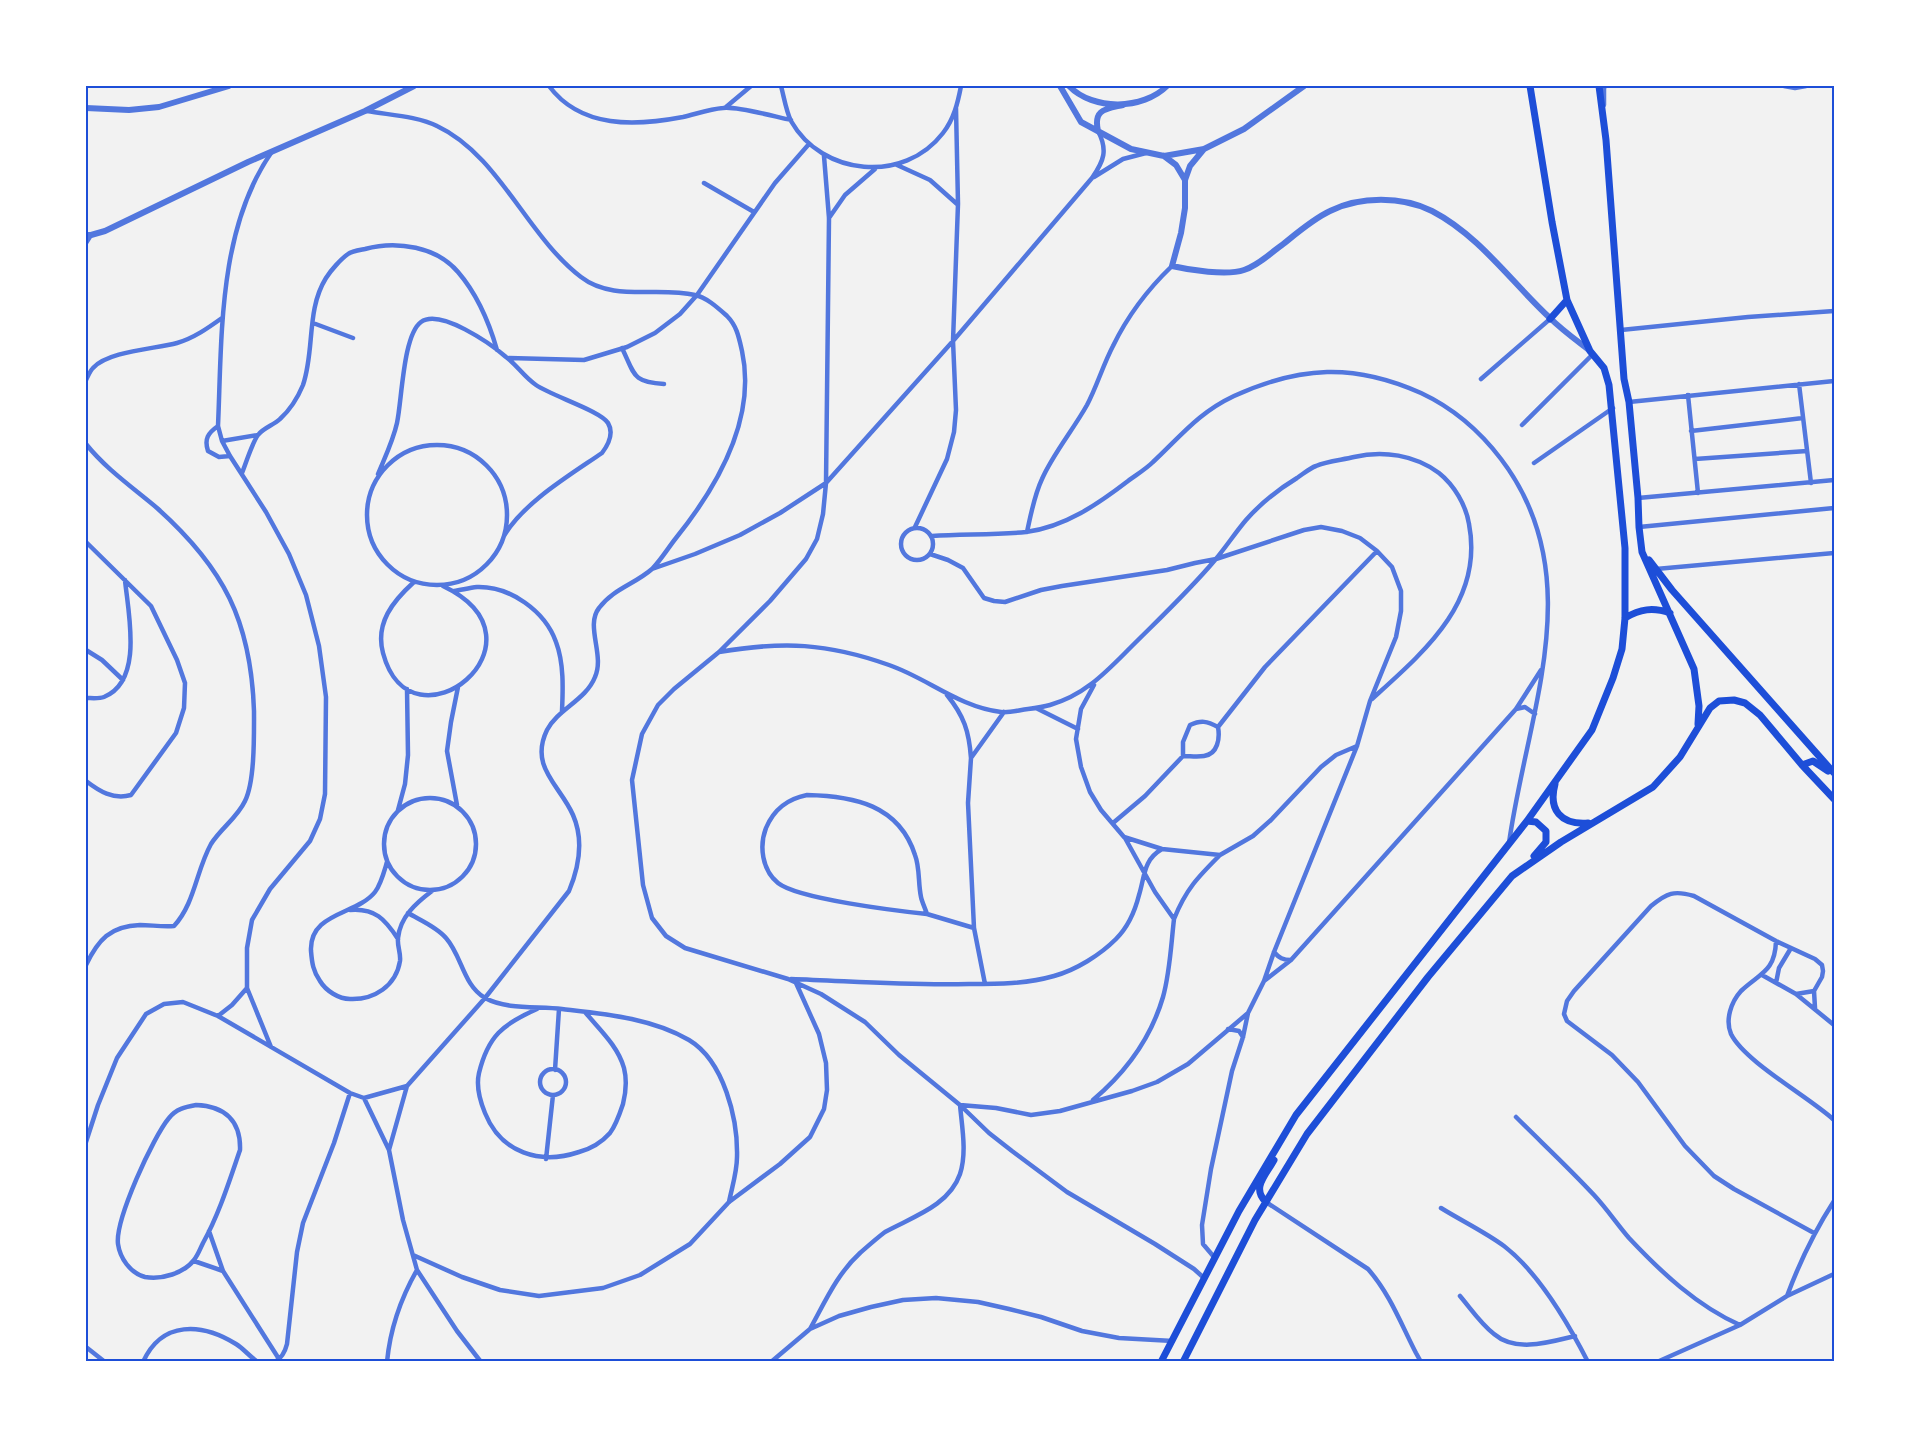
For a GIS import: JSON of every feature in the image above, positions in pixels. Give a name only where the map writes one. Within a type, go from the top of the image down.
[{"type":"main road","points":[[1161,1362],[1214,1257],[1296,1116],[1527,821],[1592,730],[1622,649],[1626,594],[1625,548],[1613,408],[1604,368],[1592,352],[1567,300],[1530,86]]},
{"type":"main road","points":[[1599,86],[1604,120],[1624,379],[1629,402],[1642,552],[1694,669],[1699,706],[1698,727]]},
{"type":"main road","points":[[1550,319],[1567,300]]},
{"type":"main road","points":[[1642,552],[1672,590],[1834,775]]},
{"type":"main road","points":[[1625,618],[1647,609],[1670,613]]},
{"type":"main road","points":[[1518,870],[1591,823],[1653,787],[1680,757],[1710,708],[1719,701],[1734,700],[1745,703],[1760,714],[1802,765],[1834,799]]},
{"type":"main road","points":[[1802,765],[1815,761],[1834,775]]},
{"type":"main road","points":[[1557,778],[1552,794],[1559,814],[1572,823],[1591,823]]},
{"type":"main road","points":[[1183,1362],[1266,1202],[1307,1134],[1428,977],[1496,894],[1542,848],[1547,837],[1543,826],[1527,821]]},
{"type":"main road","points":[[1266,1202],[1260,1196],[1259,1188],[1285,1142],[1296,1116]]},
{"type":"street","points":[[86,108],[129,110],[159,107],[229,86]]},
{"type":"street","points":[[86,243],[88,235],[105,231],[365,111],[414,86]]},
{"type":"street","points":[[549,86],[555,94],[574,109],[597,120],[645,124],[726,107],[791,120]]},
{"type":"street","points":[[726,107],[751,86]]},
{"type":"street","points":[[781,86],[791,120],[809,144],[824,156],[849,165],[875,169],[897,165],[923,152],[943,133],[956,108]]},
{"type":"street","points":[[915,527],[928,531],[932,536],[933,548],[930,554],[919,560],[913,560],[903,552],[901,546],[904,533],[915,527],[946,459],[954,432],[956,410],[953,341],[958,204],[956,108],[961,86]]},
{"type":"street","points":[[1060,86],[1081,122],[1131,149],[1164,156],[1204,149],[1244,129],[1304,86]]},
{"type":"street","points":[[1069,86],[1074,91],[1099,103],[1132,103]]},
{"type":"street","points":[[389,1150],[407,1086],[485,998],[569,891],[577,870],[578,830],[566,802],[547,775],[542,759],[542,744],[548,729],[562,712],[578,699],[595,680],[598,653],[592,622],[596,610],[609,596],[652,569],[741,535],[826,483],[953,341],[1092,178],[1102,164],[1103,141],[1096,122],[1103,110],[1149,98],[1167,86]]},
{"type":"street","points":[[1604,120],[1606,86]]},
{"type":"street","points":[[1784,86],[1795,88],[1806,86]]},
{"type":"street","points":[[365,111],[435,124],[464,142],[496,177],[540,235],[583,279],[602,288],[697,295],[713,304],[730,319],[738,334],[744,361],[744,398],[735,440],[719,476],[696,513],[652,569]]},
{"type":"street","points":[[508,358],[584,360],[622,348],[655,333],[680,314],[697,295],[775,183],[809,144]]},
{"type":"street","points":[[1027,532],[1041,480],[1088,402],[1113,346],[1136,305],[1172,266],[1185,208],[1185,180],[1190,166],[1204,149]]},
{"type":"street","points":[[271,153],[258,171],[235,230],[222,318],[218,426],[222,441],[230,456],[289,554],[306,595],[319,646],[326,697],[327,739],[325,794],[320,819],[310,840],[270,889],[252,920],[247,948],[247,988],[271,1047]]},
{"type":"street","points":[[1092,178],[1123,159],[1146,153]]},
{"type":"street","points":[[824,156],[829,218],[826,483],[823,514],[817,539],[806,560],[771,601],[719,652],[658,705],[642,734],[632,780],[643,885],[652,918],[666,936],[686,948],[788,979],[821,994],[865,1022],[899,1055],[960,1105],[989,1133],[1067,1192],[1155,1244],[1204,1278]]},
{"type":"street","points":[[1164,156],[1176,165],[1185,180]]},
{"type":"street","points":[[897,165],[930,180],[958,204]]},
{"type":"street","points":[[829,218],[845,195],[875,169]]},
{"type":"street","points":[[704,183],[754,212]]},
{"type":"street","points":[[1172,266],[1190,270],[1241,271],[1259,263],[1319,218],[1343,205],[1387,200],[1405,202],[1431,211],[1454,225],[1494,260],[1550,319],[1592,352],[1522,425]]},
{"type":"street","points":[[222,441],[258,435],[280,419],[292,405],[303,385],[315,308],[326,278],[349,253],[392,245],[420,249],[444,258],[458,272],[477,299],[497,350]]},
{"type":"street","points":[[1621,330],[1834,311]]},
{"type":"street","points":[[86,380],[94,367],[109,358],[185,340],[222,318]]},
{"type":"street","points":[[414,582],[399,595],[388,610],[382,627],[381,646],[386,664],[395,679],[407,689],[424,695],[442,695],[471,677],[481,663],[485,646],[484,629],[478,613],[468,600],[454,591],[443,586],[414,582],[391,569],[375,549],[367,524],[368,498],[392,440],[413,332],[422,321],[432,318],[453,322],[508,358],[535,385],[598,414],[609,423],[611,432],[602,453],[526,508],[512,522],[495,555],[481,570],[463,581],[443,586]]},
{"type":"street","points":[[1481,379],[1550,319]]},
{"type":"street","points":[[313,323],[353,338]]},
{"type":"street","points":[[622,348],[636,376],[642,381],[664,384]]},
{"type":"street","points":[[932,536],[1027,532],[1049,527],[1077,516],[1151,464],[1194,421],[1212,407],[1275,380],[1305,374],[1336,372],[1364,374],[1395,381],[1433,399],[1464,418],[1490,445],[1510,471],[1538,527],[1545,557],[1549,589],[1543,667],[1513,812],[1509,843]]},
{"type":"street","points":[[1629,402],[1834,381]]},
{"type":"street","points":[[1799,384],[1811,483]]},
{"type":"street","points":[[1688,395],[1698,493]]},
{"type":"street","points":[[1534,463],[1613,408]]},
{"type":"street","points":[[1691,431],[1803,418]]},
{"type":"street","points":[[218,426],[210,432],[207,438],[208,451],[219,457],[230,456]]},
{"type":"street","points":[[242,473],[258,435]]},
{"type":"street","points":[[86,444],[114,473],[180,531],[204,557],[225,588],[239,618],[248,650],[253,678],[254,736],[251,777],[246,800],[236,816],[213,841],[203,858],[196,887],[182,917],[174,926],[120,927],[94,948],[86,965]]},
{"type":"street","points":[[378,474],[392,459],[410,449],[429,444],[449,445],[468,451],[485,462],[497,478],[505,496],[507,517],[504,536]]},
{"type":"street","points":[[1695,459],[1807,450]]},
{"type":"street","points":[[719,652],[756,646],[794,644],[844,651],[890,665],[919,677],[946,694],[984,709],[1004,712],[1048,706],[1069,698],[1095,682],[1216,560],[1248,518],[1279,489],[1316,465],[1365,454],[1386,454],[1417,460],[1439,473],[1455,489],[1468,516],[1473,541],[1471,566],[1462,597],[1441,632],[1370,701]]},
{"type":"street","points":[[1638,498],[1834,480]]},
{"type":"street","points":[[1639,527],[1834,508]]},
{"type":"street","points":[[930,554],[963,568],[984,598],[994,602],[1005,602],[1041,590],[1062,586],[1216,560],[1304,530],[1321,527],[1342,531],[1360,538],[1392,567],[1401,591],[1401,611],[1396,636],[1370,701],[1357,746],[1264,981],[1248,1013],[1233,1071],[1211,1169],[1204,1214],[1203,1244],[1214,1257]]},
{"type":"street","points":[[86,542],[151,606],[168,639],[185,683],[184,708],[176,733],[130,795],[113,797],[86,781]]},
{"type":"street","points":[[1218,727],[1265,667],[1377,551]]},
{"type":"street","points":[[1656,569],[1834,553]]},
{"type":"street","points":[[86,698],[103,698],[114,691],[123,680],[129,665],[131,643],[124,580]]},
{"type":"street","points":[[454,591],[478,587],[496,590],[524,602],[545,621],[556,642],[560,660],[562,712]]},
{"type":"street","points":[[86,650],[102,660],[123,680]]},
{"type":"street","points":[[1264,981],[1291,960],[1516,709],[1543,667]]},
{"type":"street","points":[[1095,682],[1082,709],[1076,739],[1081,767],[1090,792],[1101,810],[1124,837],[1155,892],[1174,919]]},
{"type":"street","points":[[457,805],[447,751],[458,687]]},
{"type":"street","points":[[398,810],[421,798],[437,798],[457,805],[473,825],[477,842],[471,867],[462,878],[448,888],[432,891],[415,889],[391,871],[387,862],[384,834],[398,810],[405,784],[408,755],[407,689]]},
{"type":"street","points":[[946,694],[961,712],[970,741],[968,804],[974,928],[985,984]]},
{"type":"street","points":[[1516,709],[1525,707],[1535,714]]},
{"type":"street","points":[[1036,708],[1078,729]]},
{"type":"street","points":[[970,758],[1004,712]]},
{"type":"street","points":[[1113,823],[1145,796],[1183,756],[1183,742],[1190,725],[1206,721],[1218,727]]},
{"type":"street","points":[[1183,756],[1203,757],[1214,751],[1220,736],[1218,727]]},
{"type":"street","points":[[1091,1102],[1112,1084],[1154,1024],[1163,996],[1169,965],[1174,919],[1181,901],[1194,880],[1220,855],[1252,836],[1271,820],[1321,766],[1336,755],[1357,746]]},
{"type":"street","points":[[927,914],[921,899],[916,856],[898,824],[876,807],[827,795],[807,795],[794,797],[771,816],[764,833],[762,847],[764,862],[770,874],[779,884],[795,891],[826,898],[927,914],[974,928]]},
{"type":"street","points":[[1124,837],[1162,849],[1220,855]]},
{"type":"street","points":[[788,979],[929,985],[1012,984],[1055,976],[1089,960],[1116,939],[1129,923],[1139,896],[1144,872],[1154,854],[1162,849]]},
{"type":"street","points":[[345,910],[360,909],[374,913],[387,922],[398,939],[400,958],[398,970],[390,984],[381,992],[366,999],[348,999],[333,994],[321,984],[313,969],[311,946],[322,924],[331,916],[365,901],[375,892],[387,862]]},
{"type":"street","points":[[398,939],[408,913],[432,891]]},
{"type":"street","points":[[1814,1233],[1714,1176],[1686,1146],[1638,1082],[1612,1055],[1567,1021],[1564,1014],[1567,1001],[1574,991],[1651,906],[1664,896],[1673,893],[1694,896],[1776,941],[1815,959],[1822,966],[1823,971],[1814,991],[1815,1008]]},
{"type":"street","points":[[408,913],[446,937],[471,985],[485,998],[502,1004],[637,1019],[667,1029],[691,1041],[710,1060],[730,1098],[737,1137],[738,1160],[729,1202]]},
{"type":"street","points":[[1776,941],[1776,950],[1771,964],[1762,975],[1739,993],[1731,1007],[1728,1021],[1730,1032],[1738,1045],[1755,1060],[1834,1119]]},
{"type":"street","points":[[1776,983],[1779,968],[1791,948]]},
{"type":"street","points":[[1274,952],[1284,960],[1291,960]]},
{"type":"street","points":[[1771,964],[1779,968]]},
{"type":"street","points":[[1762,975],[1796,994],[1834,1025]]},
{"type":"street","points":[[413,1255],[462,1277],[500,1290],[539,1296],[603,1288],[640,1275],[690,1244],[729,1202],[780,1164],[810,1137],[824,1109],[827,1090],[826,1063],[819,1034],[796,983]]},
{"type":"street","points":[[218,1016],[232,1005],[247,988]]},
{"type":"street","points":[[1796,994],[1814,991]]},
{"type":"street","points":[[86,1142],[98,1104],[117,1058],[146,1014],[164,1004],[183,1002],[218,1016],[350,1093],[364,1098],[407,1086]]},
{"type":"street","points":[[540,1008],[514,1020],[496,1035],[484,1055],[478,1078],[480,1101],[489,1123],[504,1141],[524,1154],[546,1159],[568,1156],[590,1149],[610,1133],[620,1113],[626,1091],[624,1067],[616,1050],[585,1012]]},
{"type":"street","points":[[555,1070],[559,1009]]},
{"type":"street","points":[[960,1105],[996,1108],[1031,1115],[1060,1111],[1132,1091],[1157,1082],[1188,1064],[1248,1013]]},
{"type":"street","points":[[1228,1029],[1239,1031],[1243,1037]]},
{"type":"street","points":[[555,1070],[562,1073],[565,1086],[559,1094],[553,1095],[543,1091],[540,1083],[544,1073],[555,1070]]},
{"type":"street","points":[[210,1232],[223,1271],[277,1360],[285,1352],[287,1344],[297,1252],[303,1223],[334,1143],[350,1093]]},
{"type":"street","points":[[546,1159],[553,1095]]},
{"type":"street","points":[[364,1098],[389,1150],[403,1220],[417,1270],[457,1331],[481,1362]]},
{"type":"street","points":[[210,1105],[221,1110],[233,1120],[240,1137],[240,1150],[210,1232],[194,1261],[178,1272],[165,1277],[145,1277],[136,1274],[121,1257],[118,1230],[125,1207],[156,1135],[169,1117],[181,1108],[210,1105]]},
{"type":"street","points":[[810,1329],[840,1273],[860,1252],[884,1233],[919,1215],[950,1192],[960,1174],[964,1148],[960,1105]]},
{"type":"street","points":[[1516,1117],[1595,1196],[1658,1267],[1690,1295],[1724,1318],[1740,1325]]},
{"type":"street","points":[[1786,1296],[1814,1233],[1834,1201]]},
{"type":"street","points":[[1266,1202],[1368,1269],[1390,1299],[1421,1362]]},
{"type":"street","points":[[1441,1208],[1503,1245],[1533,1273],[1575,1336],[1588,1362]]},
{"type":"street","points":[[194,1261],[223,1271]]},
{"type":"street","points":[[387,1362],[388,1348],[406,1289],[417,1270]]},
{"type":"street","points":[[1657,1362],[1740,1325],[1786,1296],[1834,1274]]},
{"type":"street","points":[[1460,1296],[1486,1327],[1505,1341],[1538,1344],[1575,1336]]},
{"type":"street","points":[[771,1362],[810,1329],[839,1316],[903,1300],[936,1298],[978,1302],[1041,1317],[1082,1331],[1119,1338],[1173,1341]]},
{"type":"street","points":[[143,1362],[154,1342],[172,1331],[187,1329],[208,1331],[236,1345],[258,1362]]},
{"type":"street","points":[[86,1347],[105,1362]]}]
